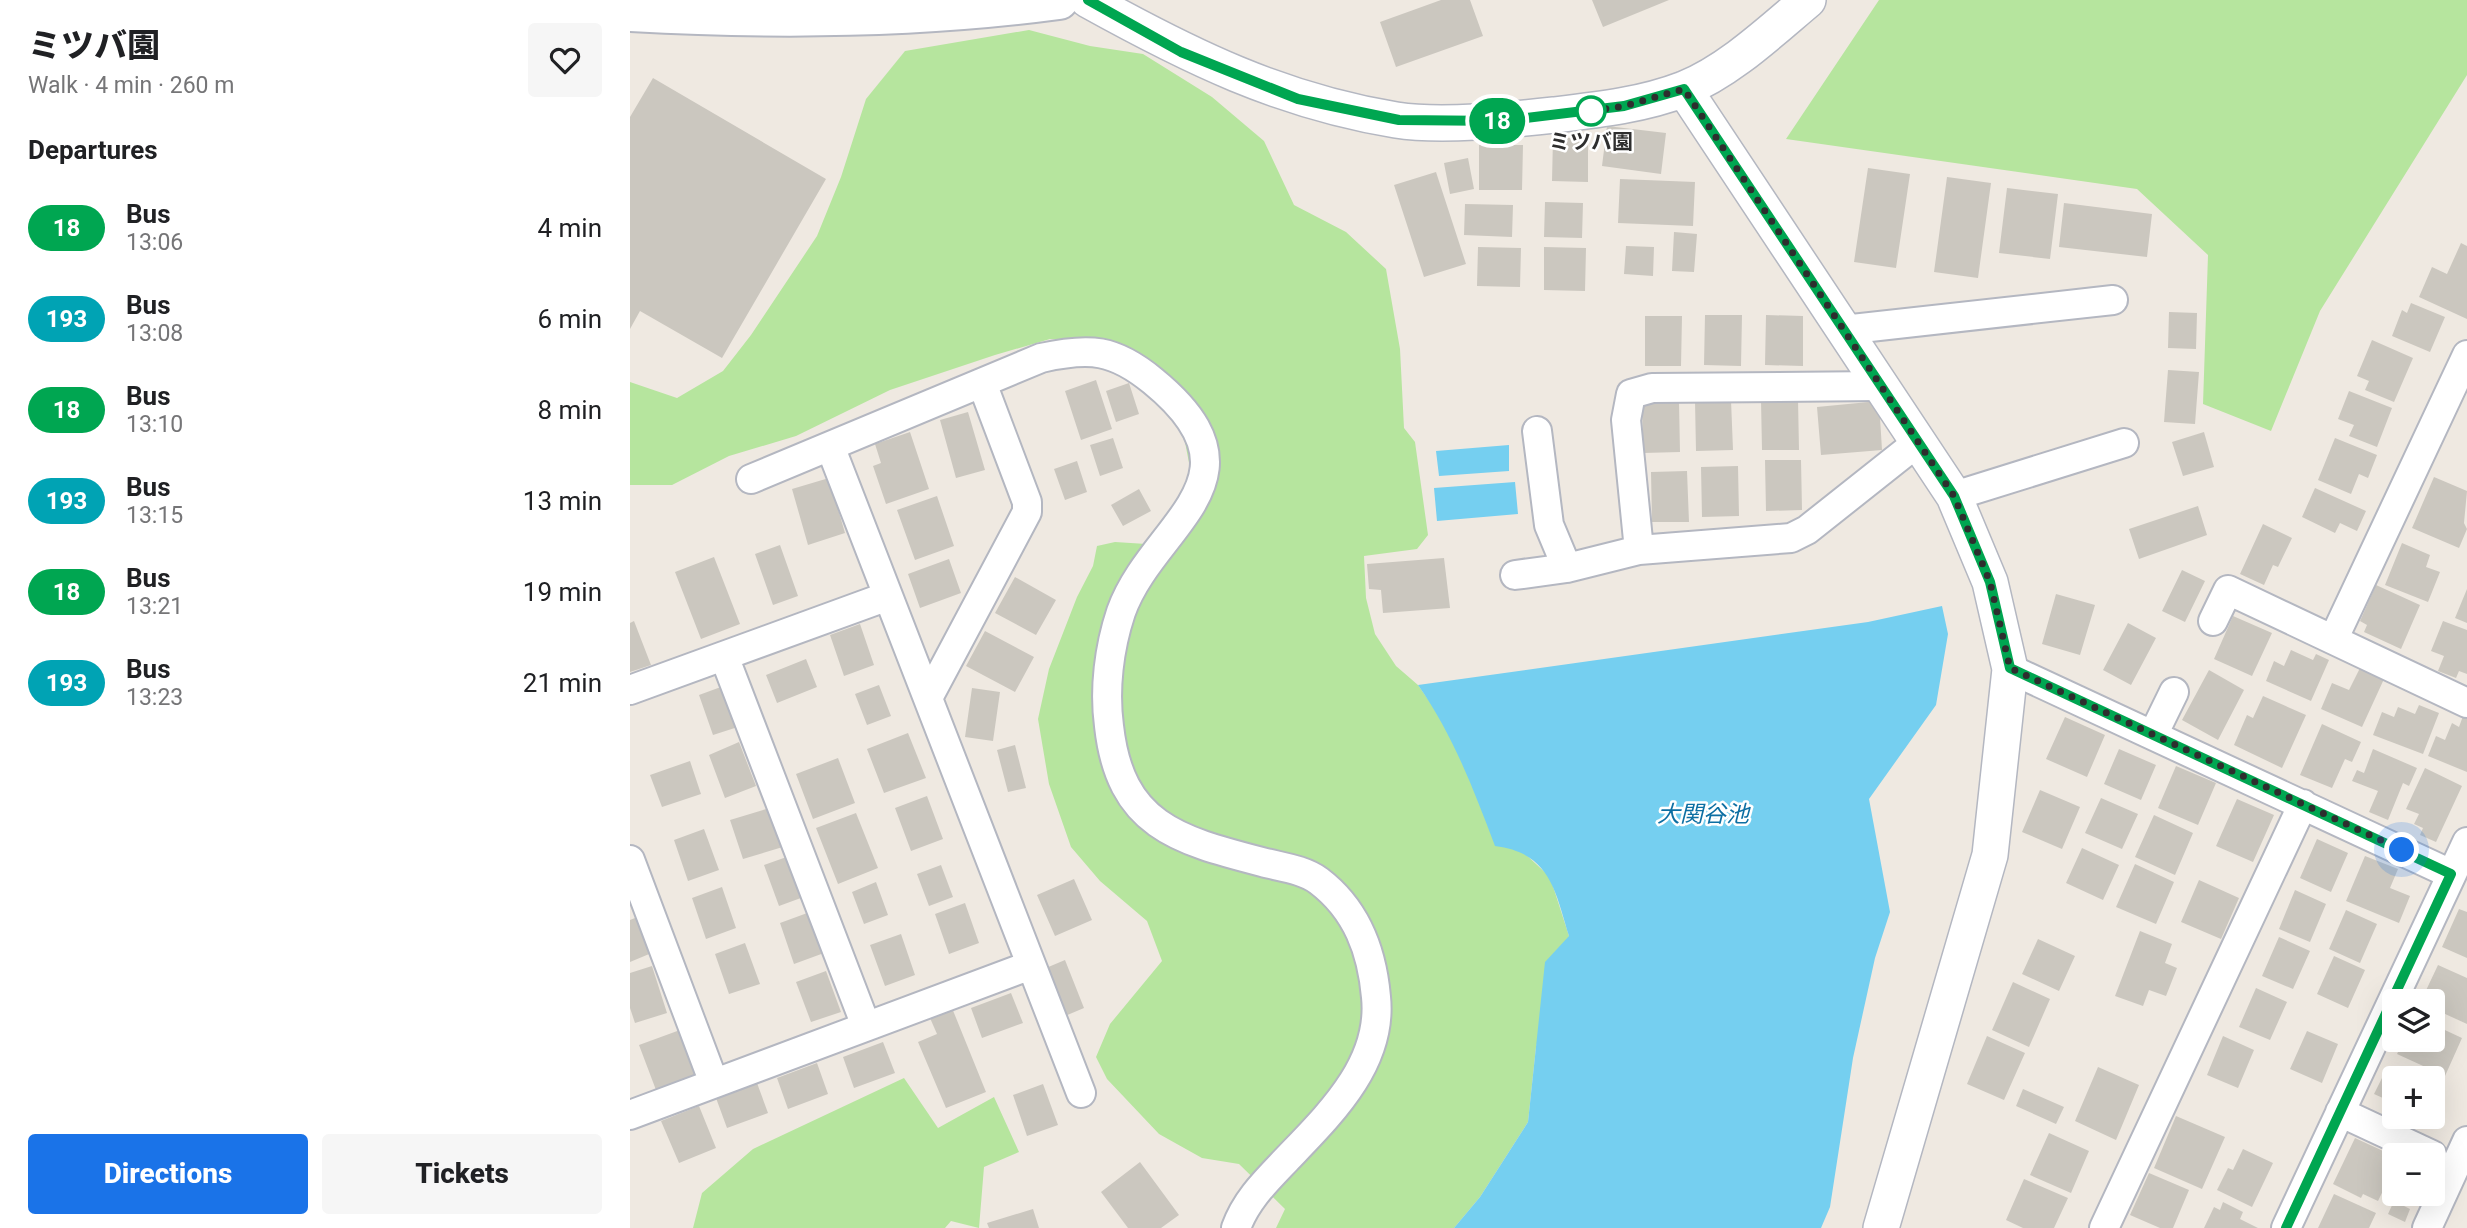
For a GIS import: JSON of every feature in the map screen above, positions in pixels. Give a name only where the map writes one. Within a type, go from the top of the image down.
[{"type":"main road","points":[[630,12],[702,16],[880,15],[1059,0]]},
{"type":"street","points":[[1088,0],[1181,52],[1298,99],[1399,120],[1501,121],[1624,106],[1684,89],[1746,52],[1808,0]]},
{"type":"street","points":[[1684,89],[1954,496],[1990,582],[2010,668],[1990,855],[1881,1228]]},
{"type":"street","points":[[1843,330],[2113,300]]},
{"type":"street","points":[[751,479],[1041,359],[1076,350],[1130,362],[1176,400],[1199,434],[1204,463],[1201,487],[1187,515],[1144,572],[1121,611],[1107,676],[1108,724],[1114,761],[1130,796],[1149,819],[1191,842],[1301,872],[1318,880],[1358,923],[1370,954],[1377,999],[1375,1040],[1363,1069],[1313,1132],[1258,1189],[1242,1212],[1236,1228]]},
{"type":"street","points":[[2334,638],[2467,355]]},
{"type":"street","points":[[928,698],[1027,512],[1027,502],[982,383]]},
{"type":"street","points":[[1639,550],[1626,421],[1627,403],[1631,394],[1652,388],[1880,386]]},
{"type":"street","points":[[1537,432],[1549,525],[1567,568]]},
{"type":"street","points":[[1515,575],[1567,568],[1639,550],[1791,538],[1807,530],[1918,442]]},
{"type":"street","points":[[1954,496],[2124,443]]},
{"type":"street","points":[[830,446],[1081,1093]]},
{"type":"street","points":[[2213,621],[2228,590],[2467,703]]},
{"type":"street","points":[[630,690],[888,596]]},
{"type":"street","points":[[724,656],[866,1026]]},
{"type":"street","points":[[2010,668],[2451,874]]},
{"type":"street","points":[[2153,735],[2174,692]]},
{"type":"street","points":[[2104,1228],[2303,804]]},
{"type":"street","points":[[2286,1228],[2467,842]]},
{"type":"street","points":[[630,860],[714,1083]]},
{"type":"street","points":[[630,1115],[1031,965]]},
{"type":"street","points":[[2340,1112],[2451,1158],[2427,1228]]},
{"type":"green space","points":[[1879,0],[2467,0],[2467,75],[2320,311],[2271,431],[2203,404],[2208,255],[2137,189],[1786,139]]},
{"type":"green space","points":[[1029,30],[1090,46],[1143,54],[1212,97],[1264,141],[1294,205],[1346,232],[1386,269],[1400,349],[1404,428],[1415,442],[1428,535],[1417,549],[1364,556],[1366,598],[1375,634],[1396,666],[1418,685],[1444,722],[1466,766],[1520,849],[1550,877],[1569,936],[1536,1047],[1528,1122],[1480,1197],[1454,1228],[1276,1228],[1285,1209],[1239,1164],[1202,1158],[1159,1134],[1107,1079],[1096,1057],[1110,1024],[1162,961],[1147,921],[1100,881],[1071,847],[1049,784],[1038,719],[1049,669],[1077,597],[1093,566],[1097,546],[1115,542],[1162,545],[1191,473],[1185,442],[1167,405],[1099,342],[1050,339],[995,355],[890,390],[796,436],[729,456],[672,485],[630,485],[630,382],[677,398],[723,371],[751,335],[817,236],[841,177],[866,99],[905,51]]},
{"type":"green space","points":[[904,1078],[938,1128],[994,1097],[1019,1152],[984,1167],[979,1228],[951,1221],[945,1228],[693,1228],[702,1193],[753,1149]]},
{"type":"water","points":[[1509,445],[1509,471],[1439,476],[1436,451]]},
{"type":"water","points":[[1515,482],[1518,514],[1437,521],[1434,488]]},
{"type":"water","name":"大関谷池","points":[[1942,606],[1948,634],[1936,705],[1869,799],[1890,912],[1875,958],[1853,1058],[1830,1207],[1821,1228],[1454,1228],[1480,1197],[1528,1122],[1545,962],[1569,936],[1554,889],[1539,865],[1513,850],[1495,846],[1452,743],[1418,685],[1868,622]]},
{"type":"building","points":[[1441,0],[1470,0],[1483,36],[1396,67],[1380,22]]},
{"type":"building","points":[[1592,0],[1669,0],[1603,27]]},
{"type":"building","points":[[653,78],[826,179],[722,358],[640,311],[630,329],[630,117]]},
{"type":"building","points":[[1607,126],[1666,133],[1661,174],[1602,166]]},
{"type":"building","points":[[1553,138],[1588,138],[1588,182],[1552,181]]},
{"type":"building","points":[[1479,145],[1523,145],[1522,190],[1479,190]]},
{"type":"building","points":[[1468,158],[1474,189],[1450,194],[1444,163]]},
{"type":"building","points":[[1868,168],[1910,174],[1896,268],[1854,262]]},
{"type":"building","points":[[1436,172],[1466,264],[1424,277],[1394,185]]},
{"type":"building","points":[[1947,177],[1991,183],[1978,278],[1934,272]]},
{"type":"building","points":[[1620,179],[1695,182],[1693,226],[1618,223]]},
{"type":"building","points":[[2007,188],[2058,194],[2050,259],[1999,253]]},
{"type":"building","points":[[1545,202],[1583,203],[1582,238],[1544,237]]},
{"type":"building","points":[[2064,203],[2152,214],[2147,257],[2059,247]]},
{"type":"building","points":[[1465,204],[1513,205],[1512,237],[1464,235]]},
{"type":"building","points":[[1674,232],[1697,234],[1694,272],[1672,271]]},
{"type":"building","points":[[2461,243],[2467,246],[2467,319],[2419,297],[2432,267],[2447,274]]},
{"type":"building","points":[[1626,246],[1654,247],[1653,276],[1624,274]]},
{"type":"building","points":[[1478,247],[1521,248],[1520,287],[1477,286]]},
{"type":"building","points":[[1544,247],[1586,248],[1585,291],[1544,290]]},
{"type":"building","points":[[2411,303],[2445,317],[2430,352],[2392,336],[2402,310],[2407,313]]},
{"type":"building","points":[[2169,312],[2197,313],[2196,349],[2168,348]]},
{"type":"building","points":[[1705,315],[1742,315],[1741,366],[1704,365]]},
{"type":"building","points":[[1766,315],[1803,316],[1803,366],[1765,365]]},
{"type":"building","points":[[1645,316],[1682,316],[1681,366],[1645,366]]},
{"type":"building","points":[[2372,340],[2413,358],[2394,402],[2365,390],[2369,381],[2357,376]]},
{"type":"building","points":[[2168,370],[2199,372],[2195,424],[2164,422]]},
{"type":"building","points":[[1096,380],[1112,429],[1081,440],[1065,391]]},
{"type":"building","points":[[1129,383],[1139,414],[1116,422],[1106,391]]},
{"type":"building","points":[[2349,391],[2392,408],[2377,447],[2349,436],[2354,425],[2338,419]]},
{"type":"building","points":[[1798,399],[1799,450],[1762,450],[1761,400]]},
{"type":"building","points":[[1731,400],[1733,450],[1696,451],[1695,401]]},
{"type":"building","points":[[1879,401],[1882,450],[1821,455],[1817,407]]},
{"type":"building","points":[[1679,402],[1680,452],[1643,453],[1642,403]]},
{"type":"building","points":[[968,412],[985,470],[956,478],[940,420]]},
{"type":"building","points":[[910,432],[929,489],[886,504],[873,466],[881,463],[875,444]]},
{"type":"building","points":[[2204,432],[2214,467],[2183,476],[2172,442]]},
{"type":"building","points":[[1113,438],[1123,468],[1100,476],[1090,445]]},
{"type":"building","points":[[2335,438],[2377,455],[2368,478],[2359,474],[2351,494],[2318,480]]},
{"type":"building","points":[[1765,460],[1801,460],[1802,510],[1766,511]]},
{"type":"building","points":[[1077,461],[1087,492],[1065,500],[1054,469]]},
{"type":"building","points":[[1738,466],[1739,516],[1702,517],[1701,467]]},
{"type":"building","points":[[1687,471],[1689,522],[1652,522],[1651,472]]},
{"type":"building","points":[[2434,477],[2467,491],[2464,523],[2467,529],[2459,548],[2412,528]]},
{"type":"building","points":[[829,478],[845,533],[808,545],[792,489]]},
{"type":"building","points":[[2315,488],[2366,511],[2357,531],[2340,523],[2335,533],[2302,517]]},
{"type":"building","points":[[1139,489],[1151,511],[1123,526],[1111,505]]},
{"type":"building","points":[[937,496],[954,546],[915,560],[897,510]]},
{"type":"building","points":[[2198,506],[2207,535],[2139,559],[2129,529]]},
{"type":"building","points":[[2263,524],[2292,538],[2278,567],[2273,565],[2264,585],[2240,574]]},
{"type":"building","points":[[2402,543],[2430,555],[2426,567],[2440,572],[2428,602],[2385,585]]},
{"type":"building","points":[[780,545],[798,596],[773,605],[755,554]]},
{"type":"building","points":[[714,557],[740,624],[701,639],[675,572]]},
{"type":"building","points":[[1444,558],[1450,608],[1383,613],[1381,590],[1369,589],[1367,564]]},
{"type":"building","points":[[949,559],[961,593],[920,608],[908,574]]},
{"type":"building","points":[[2182,570],[2205,581],[2185,622],[2162,611]]},
{"type":"building","points":[[1015,577],[1056,600],[1036,635],[995,613]]},
{"type":"building","points":[[2376,585],[2420,605],[2401,649],[2364,632],[2367,625],[2360,621]]},
{"type":"building","points":[[2467,589],[2467,623],[2455,618]]},
{"type":"building","points":[[2056,594],[2095,605],[2080,655],[2042,644]]},
{"type":"building","points":[[2233,616],[2272,633],[2252,676],[2214,659]]},
{"type":"building","points":[[634,621],[651,665],[630,672],[630,623]]},
{"type":"building","points":[[2443,621],[2467,630],[2467,674],[2459,671],[2456,678],[2438,671],[2444,656],[2431,651]]},
{"type":"building","points":[[2128,623],[2156,638],[2131,685],[2103,670]]},
{"type":"building","points":[[860,624],[874,665],[844,676],[830,635]]},
{"type":"building","points":[[985,631],[1034,657],[1015,692],[966,666]]},
{"type":"building","points":[[2291,650],[2313,660],[2316,654],[2329,660],[2311,701],[2266,681],[2274,661],[2284,666]]},
{"type":"building","points":[[806,659],[817,687],[777,703],[766,675]]},
{"type":"building","points":[[2360,668],[2384,679],[2362,727],[2321,709],[2332,683],[2349,690]]},
{"type":"building","points":[[2209,670],[2244,690],[2218,740],[2182,720]]},
{"type":"building","points":[[729,684],[744,725],[713,735],[699,695]]},
{"type":"building","points":[[879,685],[891,716],[867,725],[855,694]]},
{"type":"building","points":[[972,688],[1000,692],[993,741],[965,737]]},
{"type":"building","points":[[2263,696],[2306,715],[2282,768],[2234,745],[2247,715],[2253,718]]},
{"type":"building","points":[[2419,705],[2439,713],[2423,754],[2373,735],[2382,712],[2394,717],[2398,707],[2415,714]]},
{"type":"building","points":[[2463,716],[2467,718],[2467,772],[2428,756],[2436,736],[2445,740],[2452,723],[2459,727]]},
{"type":"building","points":[[2065,717],[2105,735],[2087,777],[2046,759]]},
{"type":"building","points":[[2322,724],[2361,742],[2352,762],[2345,759],[2332,788],[2300,775]]},
{"type":"building","points":[[908,733],[926,778],[884,793],[867,749]]},
{"type":"building","points":[[739,742],[756,786],[725,798],[709,755]]},
{"type":"building","points":[[1015,745],[1026,788],[1008,792],[997,750]]},
{"type":"building","points":[[2119,749],[2156,765],[2141,800],[2104,784]]},
{"type":"building","points":[[2373,749],[2417,768],[2409,786],[2403,783],[2388,820],[2369,812],[2378,791],[2352,781],[2357,770],[2364,773]]},
{"type":"building","points":[[838,758],[855,803],[813,819],[796,774]]},
{"type":"building","points":[[690,761],[701,794],[662,807],[650,775]]},
{"type":"building","points":[[2176,766],[2216,783],[2198,825],[2158,808]]},
{"type":"building","points":[[2425,768],[2462,786],[2436,842],[2420,835],[2423,828],[2414,824],[2419,814],[2406,809]]},
{"type":"building","points":[[2040,790],[2080,807],[2062,849],[2022,832]]},
{"type":"building","points":[[927,796],[943,839],[911,851],[895,808]]},
{"type":"building","points":[[2101,798],[2138,814],[2122,849],[2085,833]]},
{"type":"building","points":[[2237,799],[2274,815],[2253,862],[2216,846]]},
{"type":"building","points":[[773,807],[786,846],[743,859],[730,820]]},
{"type":"building","points":[[856,813],[878,868],[838,884],[816,828]]},
{"type":"building","points":[[2154,815],[2193,833],[2175,875],[2135,857]]},
{"type":"building","points":[[704,829],[719,870],[688,881],[674,840]]},
{"type":"building","points":[[2317,839],[2348,853],[2331,892],[2300,878]]},
{"type":"building","points":[[2082,848],[2119,865],[2103,900],[2066,883]]},
{"type":"building","points":[[795,854],[809,895],[779,906],[764,865]]},
{"type":"building","points":[[2365,856],[2398,869],[2390,888],[2410,896],[2399,923],[2346,901]]},
{"type":"building","points":[[2135,864],[2174,882],[2156,924],[2116,907]]},
{"type":"building","points":[[941,865],[953,897],[929,906],[917,874]]},
{"type":"building","points":[[1074,879],[1092,920],[1055,936],[1037,895]]},
{"type":"building","points":[[2199,880],[2239,898],[2221,939],[2181,922]]},
{"type":"building","points":[[876,882],[888,915],[864,924],[852,892]]},
{"type":"building","points":[[722,887],[736,928],[706,939],[692,898]]},
{"type":"building","points":[[2295,890],[2326,904],[2310,942],[2279,929]]},
{"type":"building","points":[[965,903],[979,943],[949,954],[935,914]]},
{"type":"building","points":[[2459,909],[2467,912],[2467,958],[2442,947]]},
{"type":"building","points":[[2346,910],[2377,924],[2360,963],[2329,949]]},
{"type":"building","points":[[810,912],[824,953],[794,964],[780,923]]},
{"type":"building","points":[[640,916],[654,952],[630,962],[630,920]]},
{"type":"building","points":[[2140,931],[2172,944],[2165,963],[2177,968],[2166,996],[2149,990],[2143,1006],[2115,996]]},
{"type":"building","points":[[901,934],[915,975],[885,986],[870,945]]},
{"type":"building","points":[[2279,937],[2310,951],[2293,989],[2262,976]]},
{"type":"building","points":[[2038,939],[2075,956],[2059,991],[2022,974]]},
{"type":"building","points":[[745,943],[760,984],[729,994],[715,954]]},
{"type":"building","points":[[2334,956],[2365,970],[2348,1008],[2317,994]]},
{"type":"building","points":[[1065,960],[1084,1008],[1065,1016],[1046,968]]},
{"type":"building","points":[[2438,965],[2467,978],[2467,1024],[2445,1014],[2445,989],[2427,989]]},
{"type":"building","points":[[652,966],[667,1013],[635,1023],[630,1008],[630,973]]},
{"type":"building","points":[[826,971],[841,1012],[811,1022],[796,982]]},
{"type":"building","points":[[2013,982],[2050,999],[2029,1047],[1992,1030]]},
{"type":"building","points":[[2256,988],[2287,1002],[2270,1040],[2239,1027]]},
{"type":"building","points":[[1011,993],[1023,1023],[982,1038],[971,1008]]},
{"type":"building","points":[[952,1008],[986,1092],[946,1108],[918,1042],[937,1034],[930,1018]]},
{"type":"building","points":[[680,1030],[696,1075],[656,1090],[639,1045]]},
{"type":"building","points":[[2445,1030],[2462,1038],[2445,1076],[2445,1066],[2423,1066],[2397,1054],[2445,1052]]},
{"type":"building","points":[[2307,1031],[2338,1044],[2322,1083],[2290,1069]]},
{"type":"building","points":[[1987,1036],[2025,1053],[2004,1100],[1967,1084]]},
{"type":"building","points":[[2223,1036],[2254,1050],[2238,1088],[2207,1075]]},
{"type":"building","points":[[883,1042],[895,1073],[854,1088],[843,1057]]},
{"type":"building","points":[[817,1063],[828,1094],[788,1109],[777,1078]]},
{"type":"building","points":[[2098,1067],[2139,1085],[2116,1140],[2075,1121]]},
{"type":"building","points":[[2382,1078],[2382,1098],[2374,1094]]},
{"type":"building","points":[[757,1083],[768,1113],[727,1128],[716,1098]]},
{"type":"building","points":[[1043,1084],[1058,1125],[1027,1136],[1013,1095]]},
{"type":"building","points":[[2023,1089],[2064,1107],[2056,1124],[2016,1106]]},
{"type":"building","points":[[699,1106],[716,1148],[679,1163],[661,1121]]},
{"type":"building","points":[[2176,1116],[2225,1137],[2202,1189],[2154,1168]]},
{"type":"building","points":[[2049,1133],[2089,1151],[2071,1193],[2030,1175]]},
{"type":"building","points":[[2355,1138],[2382,1150],[2382,1193],[2378,1201],[2363,1194],[2361,1198],[2333,1184]]},
{"type":"building","points":[[2243,1149],[2273,1163],[2252,1207],[2217,1190],[2228,1168],[2233,1170]]},
{"type":"building","points":[[1140,1162],[1179,1215],[1161,1228],[1128,1228],[1101,1192]]},
{"type":"building","points":[[2149,1173],[2189,1190],[2173,1228],[2160,1228],[2130,1215]]},
{"type":"building","points":[[2024,1179],[2068,1198],[2054,1228],[2023,1228],[2006,1220]]},
{"type":"building","points":[[2334,1194],[2376,1213],[2369,1228],[2318,1228]]},
{"type":"building","points":[[2223,1202],[2243,1212],[2240,1219],[2258,1228],[2204,1228],[2214,1207],[2220,1210]]},
{"type":"building","points":[[2392,1206],[2410,1209],[2405,1222],[2388,1214]]},
{"type":"building","points":[[1033,1209],[1039,1228],[989,1228],[987,1223]]},
{"type":"bus line","name":"18","points":[[1088,0],[1181,52],[1298,99],[1399,120],[1501,121],[1586,112],[1624,106],[1684,89],[1954,496],[1990,582],[2010,668],[2451,874],[2286,1228]]},
{"type":"place","name":"ミツバ園","points":[[1591,111]]},
{"type":"route","points":[[1591,111],[1586,112],[1624,106],[1684,89],[1954,496],[1990,582],[2010,668],[2402,850]]}]
